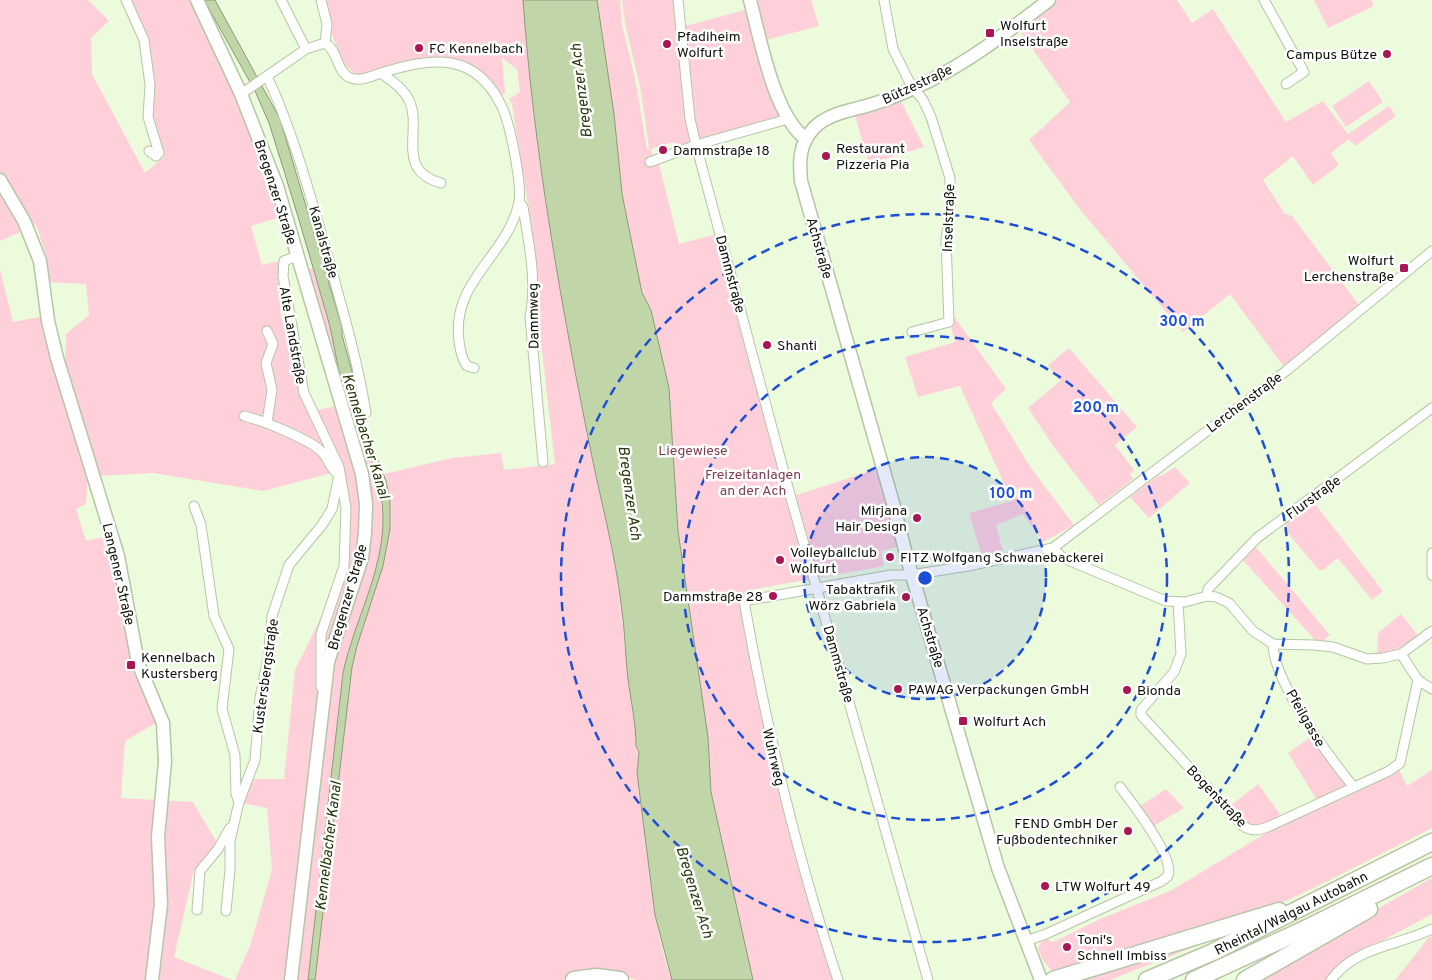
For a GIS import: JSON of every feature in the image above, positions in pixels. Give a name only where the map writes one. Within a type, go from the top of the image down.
[{"type":"highway","name":"Rheintal/Walgau Autobahn","points":[[1146,980],[1213,952],[1309,906],[1432,842]]},
{"type":"highway","name":"Rheintal/Walgau Autobahn","points":[[1194,980],[1305,929],[1432,866]]},
{"type":"highway","points":[[1245,980],[1401,892],[1432,871]]},
{"type":"highway","points":[[1053,980],[1255,918],[1309,906]]},
{"type":"highway","points":[[574,980],[596,977],[620,980]]},
{"type":"main road","name":"Bregenzer Straße","points":[[197,0],[245,92],[277,186],[362,474],[366,504],[362,558],[328,662],[291,980]]},
{"type":"main road","points":[[750,0],[776,91],[789,120],[800,123],[809,135]]},
{"type":"main road","name":"Bützestraße","points":[[809,135],[833,116],[913,89],[949,70],[1049,0]]},
{"type":"main road","name":"Achstraße","points":[[809,135],[800,159],[801,181],[912,575],[998,868],[1041,980]]},
{"type":"main road","name":"Langener Straße","points":[[0,180],[24,221],[40,261],[48,321],[57,358],[118,556],[138,663],[163,723],[166,762],[158,837],[161,904],[152,980]]},
{"type":"street","points":[[126,0],[144,40],[148,62],[150,85],[148,117],[159,153],[156,156],[149,152]]},
{"type":"street","points":[[281,0],[306,49]]},
{"type":"street","points":[[245,92],[306,49],[325,43],[327,24],[321,0]]},
{"type":"street","name":"Dammstraße","points":[[678,0],[690,119],[696,145],[816,589],[928,980]]},
{"type":"street","name":"Inselstraße","points":[[884,0],[894,49],[913,89],[923,100],[932,117],[946,162],[951,197],[946,240],[949,322],[912,332]]},
{"type":"street","points":[[1264,0],[1304,72],[1286,84]]},
{"type":"street","name":"Dammweg","points":[[325,43],[335,52],[343,73],[349,78],[360,80],[412,63],[443,60],[471,71],[481,78],[496,96],[506,116],[513,150],[519,202],[523,207],[533,283],[534,298],[530,317],[543,462]]},
{"type":"street","points":[[381,73],[397,84],[409,100],[413,116],[412,151],[418,168],[427,179],[441,183]]},
{"type":"street","name":"Kanalstraße","points":[[265,78],[286,116],[360,376],[366,413]]},
{"type":"street","points":[[650,162],[696,145],[789,120]]},
{"type":"street","points":[[474,368],[466,366],[461,351],[458,330],[460,308],[473,280],[507,232],[519,202]]},
{"type":"street","name":"Lerchenstraße","points":[[1053,548],[1286,371],[1432,251]]},
{"type":"street","name":"Alte Landstraße","points":[[297,256],[284,261],[283,276],[304,393],[339,467],[346,508],[344,566],[320,634],[320,683],[325,691]]},
{"type":"street","name":"Alte Landstraße","points":[[267,331],[273,344],[266,363],[272,390],[267,422]]},
{"type":"street","name":"Flurstraße","points":[[1207,596],[1208,590],[1257,538],[1432,408]]},
{"type":"street","name":"Alte Landstraße","points":[[244,416],[267,422],[321,451],[330,467],[339,475]]},
{"type":"street","name":"Kustersbergstraße","points":[[226,910],[232,826],[255,760],[260,698],[268,658],[272,616],[289,564],[322,525],[332,509],[339,475]]},
{"type":"street","name":"Kustersbergstraße","points":[[194,506],[201,525],[214,616],[228,649],[222,709],[235,755],[236,794],[239,802]]},
{"type":"street","points":[[816,589],[891,575],[912,575],[1053,548],[1063,558],[1166,601],[1178,602],[1207,596],[1216,597],[1229,603],[1253,630],[1273,644],[1314,644],[1367,659],[1401,654],[1432,631]]},
{"type":"street","points":[[1432,553],[1432,575]]},
{"type":"street","name":"Wuhrweg","points":[[816,589],[744,601],[764,712],[777,768],[808,889],[838,980]]},
{"type":"street","name":"Bogenstraße","points":[[1178,602],[1181,654],[1174,672],[1141,710],[1141,715],[1243,826],[1254,830],[1270,826],[1389,771],[1400,763],[1418,680]]},
{"type":"street","name":"Pfeilgasse","points":[[1273,644],[1274,655],[1303,717],[1328,755],[1353,786]]},
{"type":"street","points":[[1401,654],[1418,680],[1432,689]]},
{"type":"street","points":[[1026,941],[1046,934],[1162,881],[1168,876],[1169,865],[1140,813],[1120,787]]},
{"type":"street","name":"Kustersbergstraße","points":[[196,910],[200,871],[215,854],[232,826]]},
{"type":"street","points":[[1331,980],[1341,967],[1370,951],[1431,930]]},
{"type":"green space","points":[[0,0],[88,0],[109,21],[91,38],[92,74],[145,173],[164,157],[151,117],[146,38],[128,0],[191,0],[236,97],[281,217],[251,226],[262,265],[279,261],[287,308],[280,310],[282,321],[289,325],[296,373],[328,447],[332,473],[263,491],[153,473],[98,476],[65,365],[66,334],[89,315],[86,284],[46,282],[47,258],[36,225],[0,241]]},
{"type":"green space","points":[[324,0],[524,0],[535,115],[552,230],[620,596],[638,755],[639,795],[651,889],[659,935],[672,980],[637,980],[618,975],[578,975],[562,980],[315,980],[352,667],[390,514],[384,474],[452,458],[501,453],[504,470],[555,464],[539,324],[533,236],[512,104],[509,99],[520,92],[517,69],[502,58],[505,93],[500,97],[480,74],[444,59],[360,78],[345,65],[333,38]]},
{"type":"green space","points":[[597,0],[620,0],[622,25],[635,78],[647,149],[649,149],[641,91],[626,28],[622,0],[677,0],[682,27],[752,8],[751,0],[811,0],[819,26],[762,41],[788,119],[696,145],[690,140],[684,148],[676,152],[673,142],[651,149],[654,160],[658,160],[679,244],[720,233],[791,497],[882,467],[904,545],[881,551],[884,566],[750,590],[744,601],[766,727],[838,980],[753,980],[711,792],[708,737],[678,531],[669,388],[651,310],[642,293],[622,194],[614,114]]},
{"type":"green space","points":[[1050,0],[1177,0],[1192,23],[1213,9],[1286,122],[1323,101],[1348,134],[1389,106],[1396,116],[1355,146],[1349,139],[1331,153],[1339,165],[1313,185],[1293,156],[1263,180],[1285,214],[1292,216],[1362,309],[1284,367],[1230,294],[1183,332],[1082,212],[1029,140],[1070,102],[1016,26]]},
{"type":"green space","points":[[1314,0],[1371,0],[1374,6],[1328,28]]},
{"type":"green space","points":[[1369,81],[1383,102],[1346,127],[1332,106]]},
{"type":"green space","points":[[899,97],[924,147],[869,164],[854,112]]},
{"type":"green space","points":[[313,268],[330,326],[342,382],[376,477],[382,517],[382,538],[375,572],[343,673],[308,980],[295,980],[331,668],[370,522],[306,270]]},
{"type":"green space","points":[[0,270],[13,322],[44,316],[88,469],[86,504],[76,509],[86,541],[108,536],[131,659],[128,666],[140,682],[156,723],[125,741],[121,798],[193,802],[216,841],[212,854],[194,870],[174,957],[232,980],[0,980]]},
{"type":"green space","points":[[950,311],[1006,389],[991,403],[1031,468],[1074,525],[1043,542],[1023,514],[996,525],[1003,552],[982,556],[969,513],[1012,501],[960,386],[918,397],[905,357],[955,342],[950,323]]},
{"type":"green space","points":[[1069,348],[1137,427],[1115,445],[1134,470],[1130,474],[1133,479],[1099,505],[1054,447],[1028,408],[1060,381],[1048,365]]},
{"type":"green space","points":[[336,406],[361,491],[360,543],[332,634],[288,980],[235,980],[250,946],[272,870],[267,808],[241,803],[254,779],[284,779],[295,670],[324,611],[337,597],[347,507],[314,411]]},
{"type":"green space","points":[[1175,467],[1190,483],[1149,518],[1130,497],[1159,475],[1161,476]]},
{"type":"green space","points":[[1316,505],[1383,591],[1372,600],[1338,558],[1323,570],[1319,570],[1286,531],[1286,522],[1306,508]]},
{"type":"green space","points":[[1255,546],[1330,635],[1323,641],[1315,640],[1242,559]]},
{"type":"green space","points":[[1401,614],[1418,636],[1392,652],[1377,654],[1378,633]]},
{"type":"green space","points":[[1312,736],[1348,786],[1317,800],[1288,753]]},
{"type":"green space","points":[[1399,770],[1407,786],[1432,770],[1432,828],[1273,907],[1054,974],[1042,959],[1038,948],[1041,942],[1047,939],[1053,942],[1098,920],[1172,890],[1271,830]]},
{"type":"green space","points":[[1258,784],[1280,814],[1271,823],[1263,826],[1249,827],[1229,807]]},
{"type":"green space","points":[[1166,789],[1184,808],[1152,827],[1140,806]]},
{"type":"green space","points":[[1432,878],[1432,914],[1341,963],[1327,980],[1251,980]]},
{"type":"green space","points":[[1430,936],[1432,938],[1432,980],[1395,980]]},
{"type":"green space","points":[[1214,939],[1110,980],[1072,980]]},
{"type":"water","name":"Kennelbacher Kanal","points":[[204,0],[215,0],[280,119],[342,327],[342,335],[357,390],[360,414],[386,481],[390,500],[390,529],[383,566],[352,667],[315,980],[308,980],[343,673],[378,559],[382,539],[382,501],[374,466],[342,382],[329,323],[269,123],[255,91]]},
{"type":"water","name":"Bregenzer Ach","points":[[523,0],[597,0],[614,114],[622,194],[642,293],[651,310],[669,388],[678,531],[708,737],[711,792],[753,980],[672,980],[655,915],[637,773],[639,752],[636,746],[618,585],[550,232],[534,116]]},
{"type":"place","name":"Wolfurt Inselstraße","points":[[990,33]]},
{"type":"place","name":"Pfadiheim Wolfurt","points":[[667,44]]},
{"type":"place","name":"FC Kennelbach","points":[[419,48]]},
{"type":"place","name":"Campus Bütze","points":[[1387,54]]},
{"type":"place","name":"Dammstraße 18","points":[[663,150]]},
{"type":"place","name":"Restaurant Pizzeria Pia","points":[[826,156]]},
{"type":"place","name":"Wolfurt Lerchenstraße","points":[[1404,268]]},
{"type":"place","name":"Shanti","points":[[767,345]]},
{"type":"place","name":"Mirjana Hair Design","points":[[917,518]]},
{"type":"place","name":"FITZ Wolfgang Schwanebackerei","points":[[890,557]]},
{"type":"place","name":"Volleyballclub Wolfurt","points":[[780,560]]},
{"type":"place","name":"Dammstraße 28","points":[[773,596]]},
{"type":"place","name":"Tabaktrafik Wörz Gabriela","points":[[906,597]]},
{"type":"place","name":"Kennelbach Kustersberg","points":[[131,665]]},
{"type":"place","name":"PAWAG Verpackungen GmbH","points":[[898,689]]},
{"type":"place","name":"Bionda","points":[[1127,690]]},
{"type":"place","name":"Wolfurt Ach","points":[[963,721]]},
{"type":"place","name":"FEND GmbH Der Fußbodentechniker","points":[[1128,831]]},
{"type":"place","name":"LTW Wolfurt 49","points":[[1045,886]]},
{"type":"place","name":"Toni's Schnell Imbiss","points":[[1067,947]]},
{"type":"park label","name":"Liegewiese","points":[[693,450]]},
{"type":"park label","name":"Freizeitanlagen an der Ach","points":[[753,482]]}]
